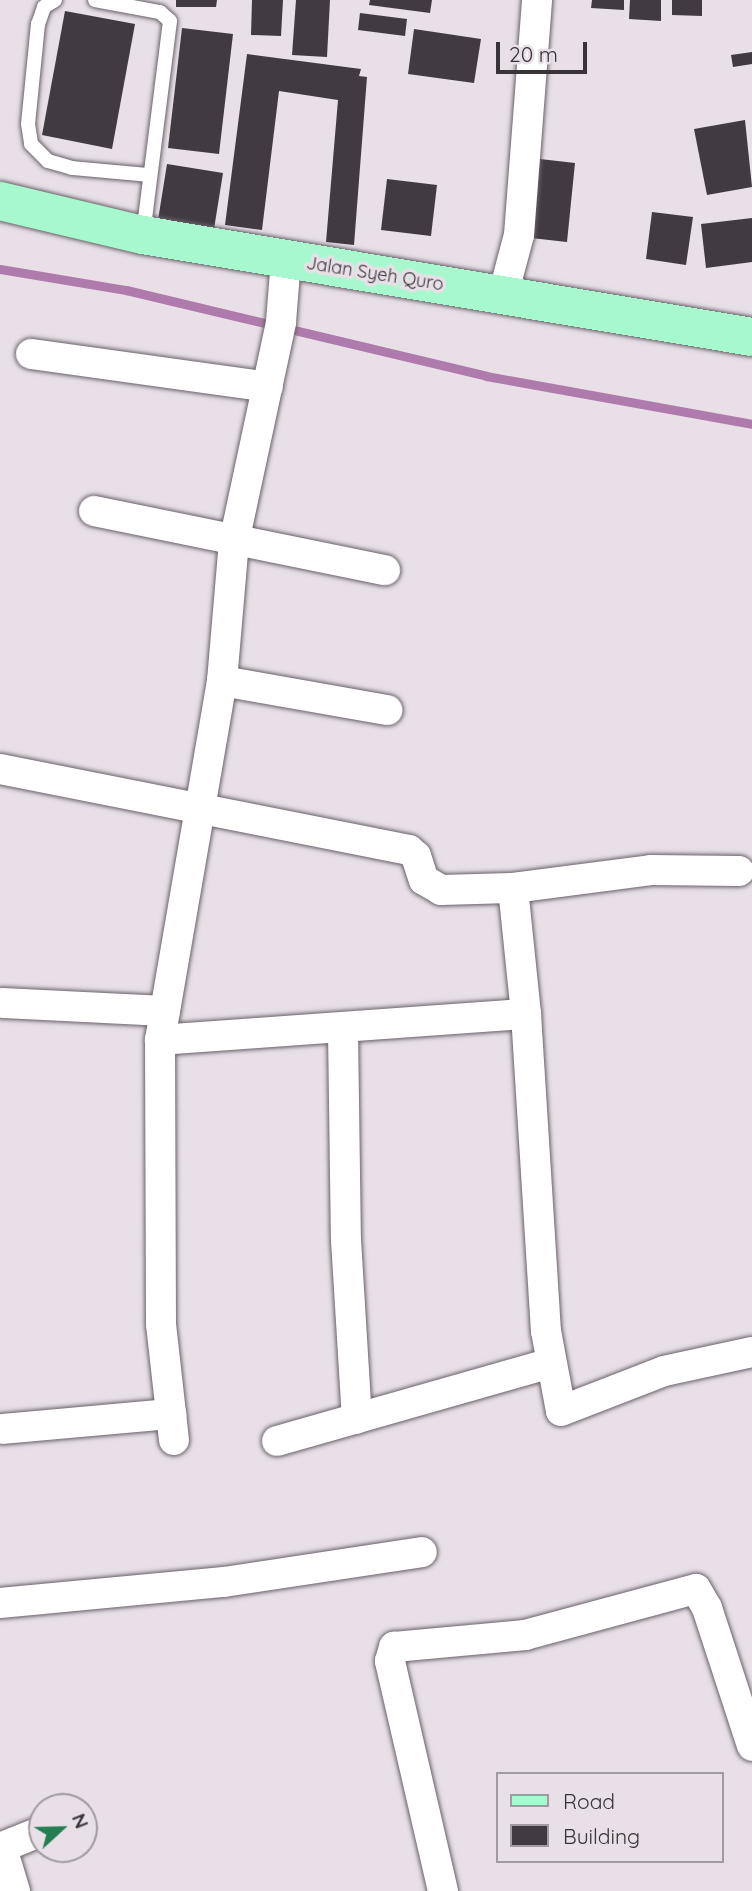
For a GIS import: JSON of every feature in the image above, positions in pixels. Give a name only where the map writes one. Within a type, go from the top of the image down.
[{"type":"main road","name":"Jalan Syeh Quro","points":[[0,201],[143,235],[752,337]]},
{"type":"street","points":[[503,295],[519,235],[537,0]]},
{"type":"street","points":[[2,1429],[173,1427],[161,1324],[162,1025],[222,681],[234,542],[268,387],[286,260]]},
{"type":"street","points":[[31,354],[268,387]]},
{"type":"street","points":[[94,511],[234,542],[385,570]]},
{"type":"street","points":[[222,681],[387,710]]},
{"type":"street","points":[[0,769],[130,792],[199,812],[409,850],[416,856],[424,880],[441,890],[513,888],[651,870],[739,871]]},
{"type":"street","points":[[513,888],[526,1014],[551,1363],[561,1411],[664,1371],[752,1352]]},
{"type":"street","points":[[2,1003],[162,1025],[343,1030],[526,1014]]},
{"type":"street","points":[[343,1030],[346,1240],[357,1419]]},
{"type":"street","points":[[276,1441],[551,1363]]},
{"type":"street","points":[[0,1603],[224,1582],[422,1552]]},
{"type":"street","points":[[443,1891],[390,1661],[394,1647],[525,1635],[696,1590],[708,1608],[752,1746]]},
{"type":"street","points":[[15,1891],[1,1848],[28,1837]]},
{"type":"lane","points":[[55,0],[44,8],[38,24],[28,124],[31,144],[48,161],[72,168],[149,175]]},
{"type":"lane","points":[[95,0],[160,12],[170,21],[143,235]]},
{"type":"building","points":[[176,0],[217,0],[216,7],[176,7]]},
{"type":"building","points":[[252,0],[283,0],[281,36],[251,35]]},
{"type":"building","points":[[296,0],[330,0],[327,57],[292,55]]},
{"type":"building","points":[[370,0],[432,0],[430,13],[369,5]]},
{"type":"building","points":[[592,0],[624,0],[624,10],[591,8]]},
{"type":"building","points":[[630,0],[661,0],[661,21],[629,19]]},
{"type":"building","points":[[672,0],[702,0],[702,16],[672,15]]},
{"type":"building","points":[[65,11],[135,24],[112,149],[42,135]]},
{"type":"building","points":[[360,13],[407,19],[405,36],[358,30]]},
{"type":"building","points":[[182,28],[233,34],[219,154],[168,148]]},
{"type":"building","points":[[414,29],[481,39],[474,83],[408,74]]},
{"type":"building","points":[[752,52],[752,64],[733,67],[731,55]]},
{"type":"building","points":[[247,54],[361,69],[359,76],[367,77],[354,245],[326,242],[338,100],[279,91],[262,230],[225,225]]},
{"type":"building","points":[[745,120],[752,187],[707,195],[694,129]]},
{"type":"building","points":[[540,159],[575,163],[567,242],[531,238]]},
{"type":"building","points":[[167,164],[223,173],[214,229],[158,220]]},
{"type":"building","points":[[387,179],[437,185],[431,236],[381,230]]},
{"type":"building","points":[[652,212],[693,217],[686,265],[646,259]]},
{"type":"building","points":[[752,218],[752,262],[706,268],[701,224]]},
{"type":"waterway","points":[[0,269],[126,290],[486,376],[752,424]]}]
